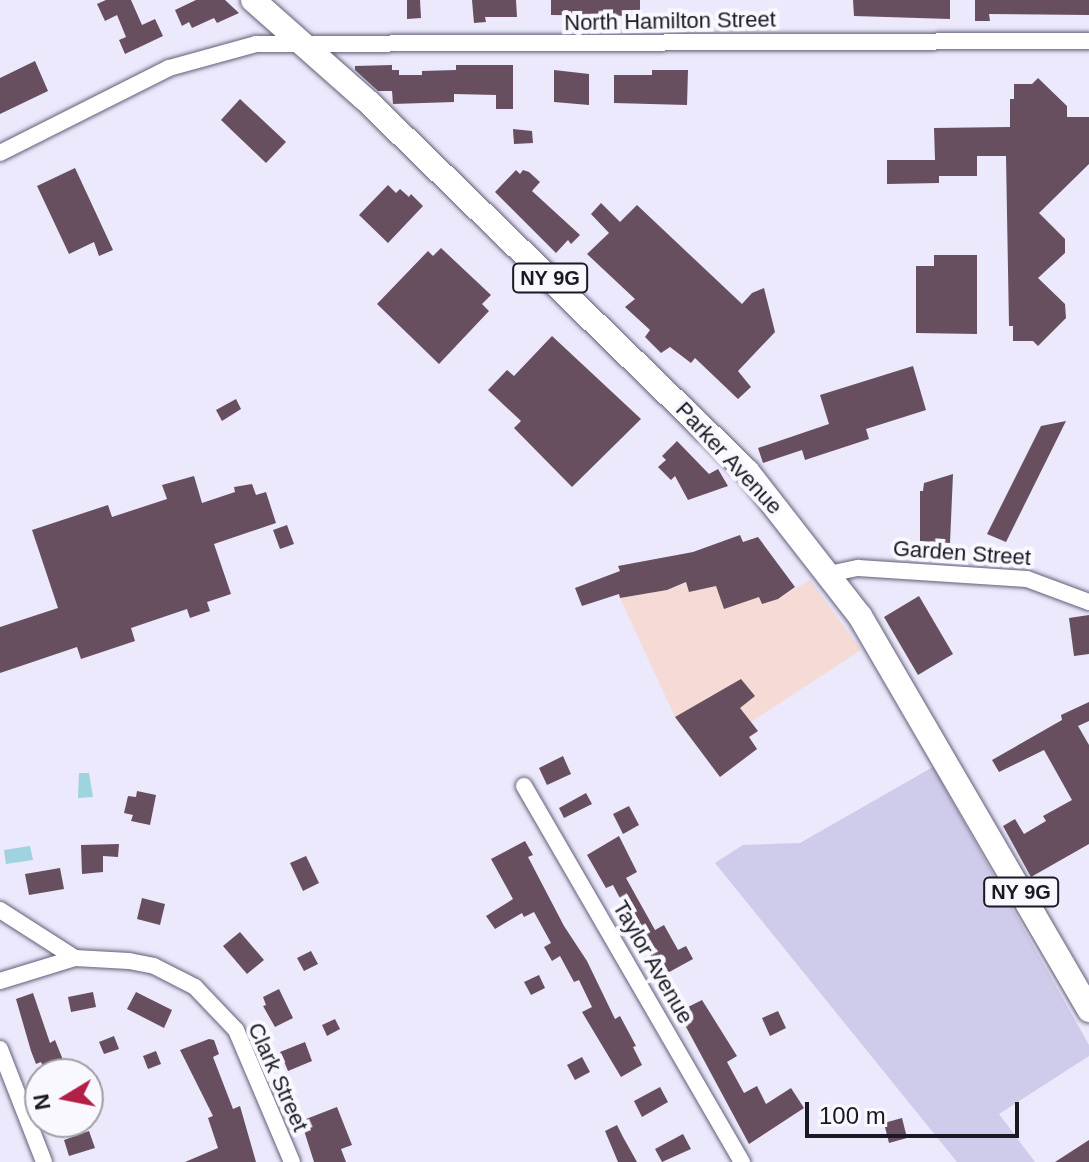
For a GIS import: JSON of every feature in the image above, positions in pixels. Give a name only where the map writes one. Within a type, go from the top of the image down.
[{"type":"main road","name":"Parker Avenue","points":[[253,0],[365,99],[729,452],[829,574],[878,644],[1089,1010]]},
{"type":"street","name":"North Hamilton Street","points":[[0,153],[177,65],[240,47],[300,43],[356,46],[1089,41]]},
{"type":"street","name":"Garden Street","points":[[829,574],[858,568],[1027,579],[1089,602]]},
{"type":"street","name":"Taylor Avenue","points":[[524,786],[742,1162]]},
{"type":"street","points":[[0,910],[75,958]]},
{"type":"street","name":"Clark Street","points":[[0,981],[75,958],[129,961],[154,966],[195,987],[216,1005],[236,1030],[292,1162]]},
{"type":"street","points":[[0,1049],[44,1162]]},
{"type":"shaded area","points":[[810,580],[861,650],[751,722],[758,731],[749,738],[757,749],[720,777],[675,717],[620,598],[667,590],[686,583],[690,592],[716,586],[724,608],[759,597],[778,599]]},
{"type":"shaded area","points":[[933,767],[1089,1045],[1089,1056],[999,1114],[1035,1162],[957,1162],[715,863],[743,845],[800,843]]},
{"type":"water","points":[[79,773],[89,773],[93,797],[78,798]]},
{"type":"water","points":[[30,846],[33,860],[6,864],[4,850]]},
{"type":"building","points":[[106,0],[131,0],[142,25],[155,19],[163,36],[125,54],[119,40],[126,37],[117,15],[105,21],[97,4]]},
{"type":"building","points":[[196,0],[225,0],[239,13],[217,23],[214,18],[192,28],[189,22],[182,26],[175,10]]},
{"type":"building","points":[[407,0],[420,0],[421,18],[407,19]]},
{"type":"building","points":[[472,0],[516,0],[517,17],[485,17],[486,22],[474,23]]},
{"type":"building","points":[[551,0],[640,0],[640,16],[551,15]]},
{"type":"building","points":[[853,0],[950,0],[950,19],[854,16]]},
{"type":"building","points":[[975,0],[1089,0],[1089,15],[989,14],[990,21],[975,21]]},
{"type":"building","points":[[35,61],[48,91],[0,114],[0,78]]},
{"type":"building","points":[[392,65],[392,70],[399,70],[399,75],[422,75],[422,71],[456,70],[456,65],[513,65],[513,109],[496,109],[496,95],[454,94],[454,102],[393,104],[392,91],[378,91],[355,70],[355,66]]},
{"type":"building","points":[[554,70],[589,74],[589,105],[554,102]]},
{"type":"building","points":[[652,70],[688,70],[687,105],[614,103],[614,75],[652,75]]},
{"type":"building","points":[[1038,78],[1067,106],[1067,117],[1089,117],[1089,164],[1039,213],[1065,239],[1065,253],[1038,278],[1065,304],[1066,318],[1038,346],[1033,341],[1013,341],[1013,326],[1009,326],[1006,156],[977,156],[977,176],[939,176],[939,183],[887,184],[887,160],[935,160],[934,128],[1010,127],[1010,99],[1014,99],[1014,84],[1032,84]]},
{"type":"building","points":[[240,99],[286,142],[266,163],[221,120]]},
{"type":"building","points":[[513,129],[532,131],[533,143],[514,144]]},
{"type":"building","points":[[75,168],[113,250],[99,256],[94,242],[69,254],[37,186]]},
{"type":"building","points":[[516,170],[520,174],[523,170],[529,172],[540,182],[532,191],[580,235],[571,244],[568,240],[556,253],[495,192]]},
{"type":"building","points":[[388,185],[396,193],[400,189],[409,197],[411,194],[423,206],[388,243],[359,215]]},
{"type":"building","points":[[601,203],[620,222],[637,205],[742,304],[752,293],[764,288],[775,332],[738,371],[751,387],[738,399],[695,358],[691,363],[670,347],[661,353],[645,337],[650,330],[625,307],[635,299],[587,254],[609,233],[591,214]]},
{"type":"building","points":[[441,248],[491,295],[482,304],[489,311],[439,364],[377,304],[428,251],[433,256]]},
{"type":"building","points":[[934,255],[977,255],[977,334],[916,333],[916,266],[934,266]]},
{"type":"building","points":[[552,336],[641,419],[572,487],[514,428],[521,421],[488,390],[507,370],[514,376]]},
{"type":"building","points":[[913,366],[926,410],[866,429],[869,439],[805,460],[802,450],[763,463],[758,448],[829,424],[820,395]]},
{"type":"building","points":[[236,399],[241,409],[222,421],[216,410]]},
{"type":"building","points":[[1066,421],[1006,542],[987,534],[1041,426]]},
{"type":"building","points":[[677,441],[709,474],[718,469],[728,486],[688,500],[675,476],[671,480],[658,467],[666,460],[662,456]]},
{"type":"building","points":[[953,474],[950,543],[920,541],[920,491],[923,491],[924,483]]},
{"type":"building","points":[[194,476],[202,503],[235,492],[234,487],[252,484],[256,495],[266,492],[276,523],[214,544],[231,594],[207,602],[210,611],[190,618],[187,609],[131,628],[135,641],[81,659],[77,647],[0,673],[0,627],[58,608],[32,530],[108,505],[112,517],[167,499],[162,485]]},
{"type":"building","points":[[287,525],[294,544],[280,549],[273,530]]},
{"type":"building","points":[[740,535],[743,542],[758,537],[795,587],[778,599],[762,604],[759,597],[724,609],[716,586],[689,592],[686,582],[667,590],[620,598],[619,594],[582,606],[575,588],[620,571],[618,566],[693,552]]},
{"type":"building","points":[[919,596],[953,654],[918,675],[884,617]]},
{"type":"building","points":[[1089,615],[1089,654],[1074,656],[1069,618]]},
{"type":"building","points":[[741,679],[755,696],[740,708],[758,731],[749,737],[757,749],[720,777],[675,717]]},
{"type":"building","points":[[1089,702],[1089,721],[1078,726],[1089,745],[1089,844],[1031,877],[1003,826],[1015,819],[1024,834],[1046,821],[1043,816],[1072,800],[1044,750],[999,772],[992,760],[1062,720],[1061,715]]},
{"type":"building","points":[[563,756],[571,774],[547,785],[539,768]]},
{"type":"building","points":[[137,791],[156,795],[150,825],[131,821],[133,815],[124,813],[128,796],[136,797]]},
{"type":"building","points":[[586,793],[592,804],[564,818],[559,808]]},
{"type":"building","points":[[629,806],[639,825],[623,834],[613,814]]},
{"type":"building","points":[[619,836],[637,872],[626,878],[655,930],[664,925],[678,950],[686,946],[693,959],[662,976],[637,933],[633,935],[619,908],[624,906],[613,885],[606,888],[587,855]]},
{"type":"building","points":[[525,841],[533,855],[528,857],[564,926],[587,961],[615,1019],[620,1016],[636,1046],[633,1047],[642,1065],[621,1077],[582,1012],[592,1007],[579,980],[574,982],[560,956],[552,961],[544,947],[551,943],[534,912],[524,917],[522,913],[495,929],[486,916],[513,899],[491,859]]},
{"type":"building","points":[[119,844],[118,857],[103,856],[103,872],[82,874],[81,845]]},
{"type":"building","points":[[306,856],[319,883],[303,891],[290,863]]},
{"type":"building","points":[[60,868],[64,889],[29,895],[25,874]]},
{"type":"building","points":[[142,898],[165,904],[160,925],[137,919]]},
{"type":"building","points":[[240,932],[264,960],[247,974],[223,946]]},
{"type":"building","points":[[311,951],[318,964],[304,971],[297,958]]},
{"type":"building","points":[[539,975],[545,988],[531,995],[524,982]]},
{"type":"building","points":[[279,989],[293,1018],[275,1027],[263,1006],[266,1005],[263,997]]},
{"type":"building","points":[[93,992],[96,1007],[71,1012],[68,997]]},
{"type":"building","points":[[136,992],[172,1010],[164,1028],[127,1009]]},
{"type":"building","points":[[33,993],[50,1043],[55,1040],[62,1058],[34,1058],[16,999]]},
{"type":"building","points":[[702,1000],[737,1056],[727,1062],[744,1093],[757,1086],[766,1104],[791,1088],[804,1108],[749,1144],[678,1012]]},
{"type":"building","points":[[778,1011],[786,1028],[770,1036],[762,1018]]},
{"type":"building","points":[[335,1019],[340,1029],[327,1036],[322,1025]]},
{"type":"building","points":[[114,1036],[119,1049],[104,1054],[99,1042]]},
{"type":"building","points":[[214,1040],[219,1054],[213,1057],[233,1109],[240,1106],[256,1162],[185,1162],[218,1148],[208,1118],[213,1116],[180,1050]]},
{"type":"building","points":[[305,1042],[312,1061],[288,1071],[280,1052]]},
{"type":"building","points":[[156,1051],[161,1064],[148,1069],[143,1056]]},
{"type":"building","points":[[582,1057],[590,1072],[575,1080],[567,1065]]},
{"type":"building","points":[[660,1087],[668,1102],[642,1117],[634,1101]]},
{"type":"building","points":[[337,1107],[352,1145],[341,1149],[346,1162],[314,1162],[301,1121]]},
{"type":"building","points":[[902,1118],[907,1138],[889,1143],[884,1123]]},
{"type":"building","points":[[617,1125],[637,1162],[618,1162],[605,1131]]},
{"type":"building","points":[[683,1134],[691,1149],[662,1162],[655,1149]]},
{"type":"building","points":[[91,1138],[95,1148],[69,1156],[64,1140]]},
{"type":"building","points":[[1089,1140],[1089,1162],[1055,1162]]}]
